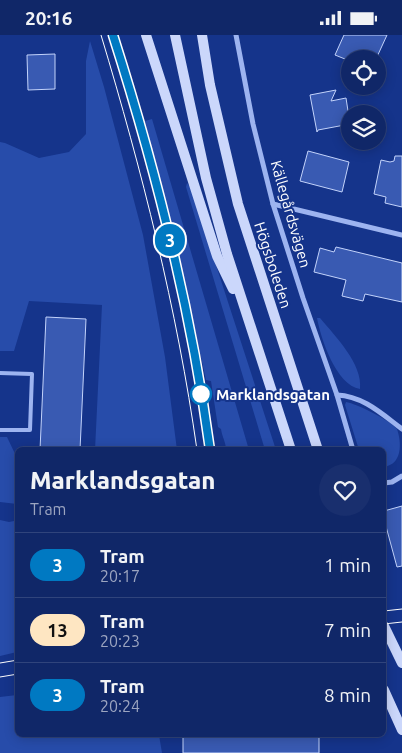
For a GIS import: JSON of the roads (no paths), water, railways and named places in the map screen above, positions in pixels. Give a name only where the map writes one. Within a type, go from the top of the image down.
[{"type":"main road","points":[[146,35],[217,256],[252,328]]},
{"type":"main road","points":[[174,35],[206,178],[227,254],[290,447]]},
{"type":"main road","name":"Högsboleden","points":[[195,35],[210,85],[238,204],[317,447]]},
{"type":"main road","name":"Högsboleden","points":[[202,35],[210,85]]},
{"type":"main road","points":[[386,630],[402,663]]},
{"type":"main road","points":[[386,695],[402,730]]},
{"type":"street","name":"Källegårdsvägen","points":[[236,35],[253,124],[274,203],[352,447]]},
{"type":"street","points":[[274,203],[402,235]]},
{"type":"street","points":[[337,395],[347,396],[367,403],[402,429]]},
{"type":"street","points":[[386,483],[392,482],[402,476]]},
{"type":"lane","points":[[0,373],[32,374],[30,430],[0,430]]},
{"type":"tram line","points":[[101,35],[157,241],[189,397],[197,447]]},
{"type":"tram line","points":[[113,35],[158,188],[193,345],[210,447]]},
{"type":"tram line","name":"3","points":[[113,35],[142,131],[164,215],[193,347],[210,447]]},
{"type":"tram line","points":[[386,611],[402,609]]},
{"type":"tram line","points":[[386,624],[402,622]]},
{"type":"tram line","points":[[0,663],[15,660]]},
{"type":"tram line","points":[[0,677],[15,674]]},
{"type":"place","name":"Marklandsgatan","points":[[201,394]]}]
